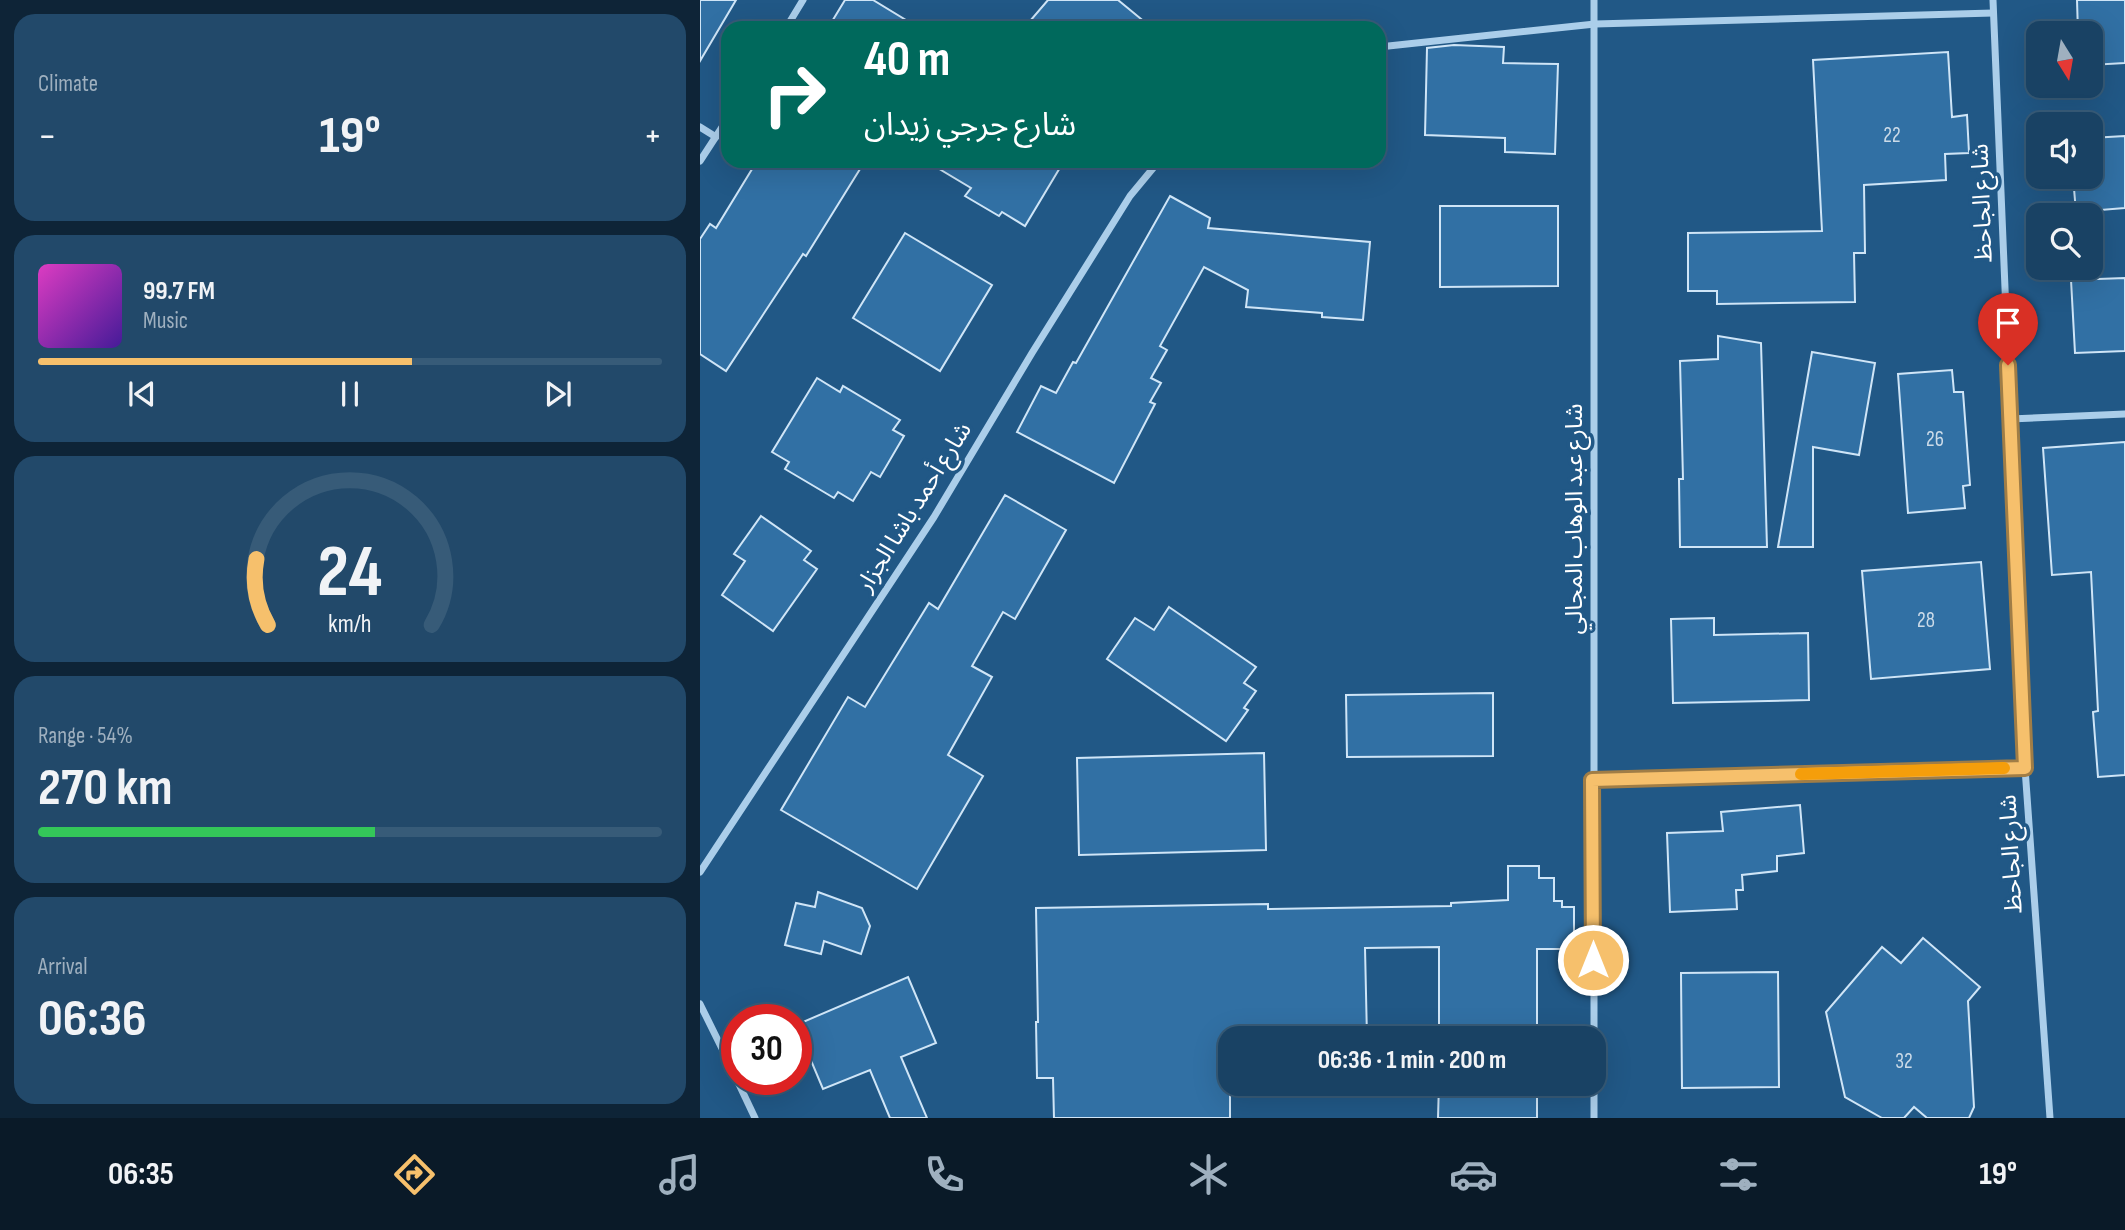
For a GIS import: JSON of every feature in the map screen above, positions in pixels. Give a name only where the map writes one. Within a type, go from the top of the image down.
[{"type":"street","points":[[790,21],[803,0]]},
{"type":"street","name":"شارع عبد الوهاب المجالي","points":[[1594,0],[1594,1026]]},
{"type":"street","name":"شارع الجاحظ","points":[[1993,0],[2025,768],[2050,1118]]},
{"type":"street","points":[[1386,46],[1595,24],[1993,13]]},
{"type":"street","points":[[700,127],[716,138]]},
{"type":"street","points":[[700,161],[721,130]]},
{"type":"street","name":"شارع أحمد باشا الجزار","points":[[700,872],[933,517],[1130,196],[1153,168]]},
{"type":"street","points":[[2010,419],[2125,414]]},
{"type":"street","points":[[1592,780],[2025,768]]},
{"type":"street","points":[[700,1004],[721,1047]]},
{"type":"street","points":[[744,1095],[755,1118]]},
{"type":"street","points":[[1594,1096],[1594,1118]]},
{"type":"building","points":[[700,0],[736,0],[724,21],[721,21],[700,61]]},
{"type":"building","points":[[845,0],[873,0],[908,21],[832,21]]},
{"type":"building","points":[[1048,0],[1118,0],[1144,21],[1030,21]]},
{"type":"building","points":[[2077,0],[2125,0],[2125,63],[2104,64],[2104,21],[2078,21]]},
{"type":"building","points":[[1454,45],[1504,47],[1503,63],[1558,64],[1555,154],[1505,152],[1505,138],[1425,135],[1427,48]]},
{"type":"building","points":[[1948,52],[1952,117],[1967,115],[1969,153],[1945,154],[1946,180],[1864,185],[1865,253],[1854,253],[1855,302],[1717,304],[1717,291],[1688,291],[1688,233],[1822,231],[1813,60]]},
{"type":"building","points":[[2125,136],[2125,208],[2103,210],[2103,203],[2075,203],[2074,189],[2103,189],[2103,137]]},
{"type":"building","points":[[753,168],[861,168],[806,256],[803,254],[726,371],[700,354],[700,239],[710,224],[716,228]]},
{"type":"building","points":[[938,168],[1060,168],[1025,226],[1002,212],[999,216],[965,196],[971,188]]},
{"type":"building","points":[[1170,196],[1210,218],[1208,228],[1370,242],[1363,320],[1322,317],[1322,313],[1246,307],[1248,290],[1204,267],[1160,346],[1167,350],[1151,378],[1161,383],[1150,402],[1155,404],[1114,483],[1017,432],[1041,386],[1056,393],[1073,362],[1076,363]]},
{"type":"building","points":[[1440,206],[1558,206],[1558,286],[1440,287]]},
{"type":"building","points":[[905,233],[992,285],[940,371],[853,318]]},
{"type":"building","points":[[2125,278],[2125,351],[2075,353],[2071,280]]},
{"type":"building","points":[[1718,336],[1761,343],[1767,547],[1680,547],[1679,479],[1683,479],[1680,361],[1718,359]]},
{"type":"building","points":[[1812,352],[1875,363],[1859,455],[1813,447],[1813,547],[1778,547]]},
{"type":"building","points":[[1952,370],[1954,392],[1963,392],[1970,485],[1963,486],[1965,508],[1908,513],[1898,374]]},
{"type":"building","points":[[817,378],[840,392],[843,386],[900,420],[893,430],[904,436],[880,477],[871,472],[853,501],[838,492],[834,498],[785,469],[789,462],[772,452]]},
{"type":"building","points":[[2125,442],[2125,775],[2098,777],[2093,712],[2098,711],[2091,572],[2052,575],[2043,448]]},
{"type":"building","points":[[1005,495],[1066,530],[1015,619],[1003,612],[972,666],[992,677],[948,755],[983,776],[917,889],[781,810],[848,697],[865,707],[929,603],[938,609]]},
{"type":"building","points":[[761,516],[811,551],[804,560],[817,569],[773,631],[722,595],[745,561],[734,554]]},
{"type":"building","points":[[1981,562],[1990,669],[1871,679],[1862,571]]},
{"type":"building","points":[[1169,607],[1256,667],[1244,683],[1256,691],[1244,708],[1248,710],[1226,741],[1107,659],[1135,618],[1154,630]]},
{"type":"building","points":[[1714,618],[1714,635],[1808,633],[1809,700],[1673,703],[1671,619]]},
{"type":"building","points":[[1493,693],[1493,756],[1347,757],[1346,695]]},
{"type":"building","points":[[1264,753],[1266,850],[1079,855],[1077,758]]},
{"type":"building","points":[[1800,805],[1804,853],[1777,856],[1777,871],[1742,875],[1743,890],[1736,890],[1737,909],[1670,912],[1667,833],[1723,831],[1721,812]]},
{"type":"building","points":[[1508,866],[1539,866],[1539,878],[1554,878],[1554,901],[1562,901],[1562,907],[1574,907],[1574,949],[1537,949],[1537,1026],[1439,1026],[1439,947],[1365,948],[1367,1026],[1218,1026],[1218,1096],[1230,1096],[1230,1118],[1054,1118],[1053,1078],[1037,1078],[1036,908],[1268,904],[1268,909],[1451,906],[1451,903],[1508,900]]},
{"type":"building","points":[[818,892],[862,908],[870,926],[861,954],[824,941],[821,954],[785,945],[796,903],[815,907]]},
{"type":"building","points":[[1923,938],[1980,987],[1968,1001],[1974,1107],[1969,1118],[1927,1118],[1914,1107],[1904,1118],[1882,1118],[1845,1097],[1826,1012],[1882,947],[1901,963]]},
{"type":"building","points":[[1778,972],[1779,1087],[1682,1088],[1681,973]]},
{"type":"building","points":[[908,977],[936,1043],[901,1057],[927,1118],[890,1118],[870,1070],[823,1089],[812,1063],[812,1018]]},
{"type":"building","points":[[1439,1096],[1537,1096],[1537,1118],[1438,1118]]},
{"type":"slow traffic","points":[[1801,774],[2004,768]]},
{"type":"route","points":[[1593,960],[1592,780],[2025,768],[2008,365]]}]
